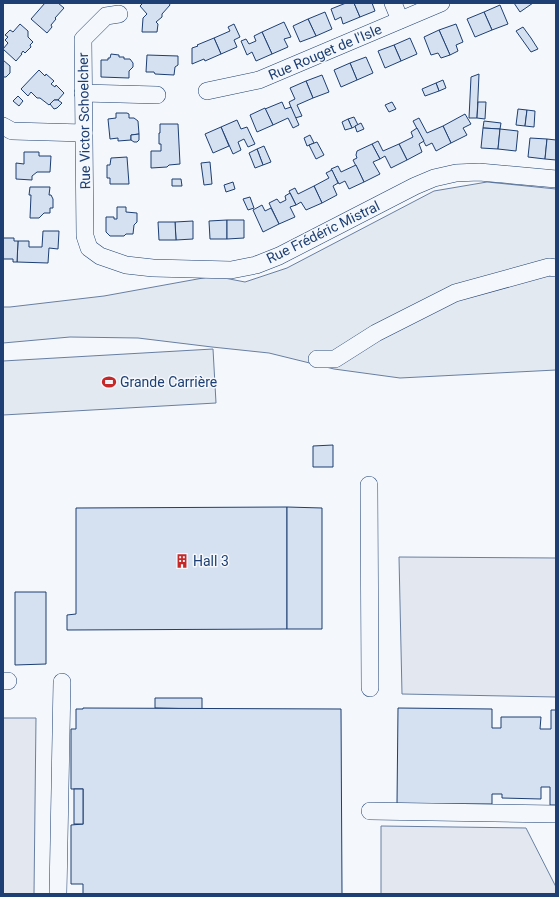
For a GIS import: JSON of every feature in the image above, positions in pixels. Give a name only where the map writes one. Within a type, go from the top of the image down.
[{"type":"street","points":[[393,3],[400,20]]},
{"type":"street","name":"Rue Rouget de l'Isle","points":[[207,91],[259,80],[441,3]]},
{"type":"street","name":"Rue Victor Schoelcher","points":[[89,248],[85,236],[83,39],[106,16],[119,14]]},
{"type":"street","points":[[83,93],[157,95]]},
{"type":"street","points":[[3,126],[12,132],[84,133]]},
{"type":"street","name":"Rue Frédéric Mistral","points":[[89,248],[100,256],[126,265],[153,268],[231,270],[256,265],[279,256],[415,186],[434,178],[456,173],[479,172],[556,179]]},
{"type":"street","points":[[317,359],[335,359],[376,333],[455,293],[549,268],[556,268]]},
{"type":"street","points":[[370,485],[370,688]]},
{"type":"street","points":[[58,894],[62,682]]},
{"type":"street","points":[[370,811],[556,814]]},
{"type":"shaded area","points":[[487,182],[556,189],[556,370],[400,378],[334,369],[269,353],[138,338],[70,337],[3,343],[3,307],[104,296],[214,276],[245,282],[287,268],[434,191]]},
{"type":"shaded area","name":"Grande Carrière","points":[[213,349],[216,403],[3,415],[3,361]]},
{"type":"shaded area","points":[[399,557],[556,558],[556,697],[402,694]]},
{"type":"shaded area","points":[[3,718],[36,718],[34,894],[3,894]]},
{"type":"shaded area","points":[[381,826],[526,828],[556,887],[556,894],[381,894]]},
{"type":"building","points":[[45,3],[58,3],[64,8],[55,18],[56,19],[51,25],[52,27],[47,33],[31,19]]},
{"type":"building","points":[[143,3],[169,3],[170,5],[162,14],[162,17],[156,22],[158,24],[157,32],[142,32],[143,18],[147,14],[140,6]]},
{"type":"building","points":[[346,3],[354,3],[360,17],[343,24],[341,17],[335,20],[331,9]]},
{"type":"building","points":[[354,3],[372,3],[375,11],[360,17]]},
{"type":"building","points":[[514,3],[533,3],[520,12]]},
{"type":"building","points":[[500,5],[508,24],[492,30],[484,12]]},
{"type":"building","points":[[325,12],[332,29],[316,36],[308,19]]},
{"type":"building","points":[[484,12],[492,30],[475,37],[467,19]]},
{"type":"building","points":[[308,19],[316,36],[300,42],[293,26]]},
{"type":"building","points":[[284,22],[291,37],[284,39],[288,47],[272,54],[262,32]]},
{"type":"building","points":[[20,24],[28,31],[28,37],[33,42],[30,45],[31,47],[25,53],[23,51],[16,61],[3,49],[8,43],[5,40],[8,37],[5,35],[10,30],[13,32]]},
{"type":"building","points":[[234,24],[240,37],[234,40],[237,47],[221,54],[214,38],[230,31],[228,27]]},
{"type":"building","points":[[456,24],[463,42],[456,45],[458,51],[450,55],[439,30]]},
{"type":"building","points":[[523,27],[538,49],[531,52],[516,31]]},
{"type":"building","points":[[439,30],[450,55],[441,58],[438,53],[431,55],[424,37]]},
{"type":"building","points":[[262,32],[272,54],[256,61],[252,52],[247,55],[241,41],[246,39],[249,44],[256,41],[254,36]]},
{"type":"building","points":[[214,38],[221,54],[205,61],[204,59],[192,64],[192,48]]},
{"type":"building","points":[[410,38],[417,54],[401,61],[394,45]]},
{"type":"building","points":[[394,45],[401,61],[385,68],[378,51]]},
{"type":"building","points":[[111,54],[119,55],[119,57],[124,57],[124,59],[130,59],[133,63],[133,67],[129,71],[129,78],[101,77],[101,60],[108,60]]},
{"type":"building","points":[[147,55],[178,56],[178,65],[175,67],[174,75],[146,72]]},
{"type":"building","points":[[366,57],[373,73],[357,80],[350,63]]},
{"type":"building","points":[[3,60],[10,66],[10,73],[6,77],[3,77]]},
{"type":"building","points":[[350,63],[357,80],[341,87],[334,70]]},
{"type":"building","points":[[39,70],[45,76],[46,74],[54,81],[51,84],[55,87],[56,85],[64,93],[58,100],[54,100],[49,105],[40,98],[37,98],[31,92],[28,96],[21,89]]},
{"type":"building","points":[[479,74],[477,118],[469,118],[471,77]]},
{"type":"building","points":[[322,75],[329,92],[313,98],[306,81]]},
{"type":"building","points":[[443,80],[446,88],[439,91],[436,83]]},
{"type":"building","points":[[306,81],[313,98],[297,105],[302,116],[295,118],[289,102],[295,99],[290,88]]},
{"type":"building","points":[[436,83],[439,91],[425,96],[422,89]]},
{"type":"building","points":[[18,96],[23,101],[19,106],[13,101]]},
{"type":"building","points":[[54,100],[58,100],[62,103],[54,109],[50,104]]},
{"type":"building","points":[[282,102],[285,109],[291,107],[299,125],[293,128],[288,118],[273,125],[265,109]]},
{"type":"building","points":[[392,102],[396,109],[389,112],[385,105]]},
{"type":"building","points":[[478,102],[486,102],[485,119],[477,118]]},
{"type":"building","points":[[265,108],[273,125],[257,132],[250,115]]},
{"type":"building","points":[[518,109],[527,110],[525,126],[516,125]]},
{"type":"building","points":[[527,110],[535,111],[534,127],[525,126]]},
{"type":"building","points":[[116,113],[127,113],[129,114],[129,118],[134,118],[138,121],[139,134],[131,135],[131,140],[118,141],[118,138],[110,139],[108,119],[116,118]]},
{"type":"building","points":[[465,114],[471,124],[463,128],[467,135],[451,143],[443,126]]},
{"type":"building","points":[[354,117],[358,125],[352,128],[348,119]]},
{"type":"building","points":[[419,118],[427,133],[443,126],[451,143],[436,151],[432,143],[426,146],[413,121]]},
{"type":"building","points":[[348,119],[352,128],[345,130],[342,122]]},
{"type":"building","points":[[237,120],[241,129],[247,127],[255,144],[248,147],[244,139],[238,142],[241,150],[233,154],[221,127]]},
{"type":"building","points":[[484,121],[501,123],[500,129],[483,128]]},
{"type":"building","points":[[361,123],[364,129],[357,132],[355,126]]},
{"type":"building","points":[[160,124],[178,124],[180,164],[151,168],[151,151],[161,151],[161,144],[159,144]]},
{"type":"building","points":[[221,127],[229,146],[213,153],[205,134]]},
{"type":"building","points":[[417,128],[424,141],[419,144],[422,152],[407,160],[399,144],[413,137],[411,132]]},
{"type":"building","points":[[483,128],[500,129],[498,149],[481,148]]},
{"type":"building","points":[[500,129],[518,131],[516,151],[498,149]]},
{"type":"building","points":[[139,134],[139,140],[137,142],[131,140],[131,135]]},
{"type":"building","points":[[310,135],[314,143],[307,146],[304,138]]},
{"type":"building","points":[[530,138],[547,139],[545,159],[528,157]]},
{"type":"building","points":[[547,139],[556,140],[556,160],[545,159]]},
{"type":"building","points":[[378,141],[383,151],[399,144],[407,160],[391,168],[385,156],[380,159],[372,144]]},
{"type":"building","points":[[317,142],[324,155],[316,159],[309,145]]},
{"type":"building","points":[[372,144],[380,159],[373,162],[380,174],[364,182],[353,160],[357,158],[357,151]]},
{"type":"building","points":[[264,146],[271,162],[263,165],[257,149]]},
{"type":"building","points":[[257,149],[263,165],[255,168],[249,153]]},
{"type":"building","points":[[24,152],[39,152],[39,156],[51,156],[50,172],[37,172],[32,176],[32,180],[16,179],[16,163],[24,164]]},
{"type":"building","points":[[127,157],[129,184],[110,184],[110,178],[107,178],[107,165],[110,165],[111,158]]},
{"type":"building","points":[[210,162],[212,184],[204,185],[201,163]]},
{"type":"building","points":[[356,165],[364,182],[349,189],[345,181],[339,184],[331,169],[338,166],[341,172]]},
{"type":"building","points":[[332,170],[338,183],[333,186],[337,195],[322,203],[314,186],[329,178],[326,173]]},
{"type":"building","points":[[172,179],[181,179],[182,186],[172,186]]},
{"type":"building","points":[[233,182],[235,189],[226,192],[224,185]]},
{"type":"building","points":[[314,186],[322,203],[306,210],[301,202],[296,205],[289,191],[295,188],[298,194]]},
{"type":"building","points":[[30,187],[50,187],[49,195],[51,195],[53,199],[53,208],[50,208],[50,213],[44,213],[39,218],[30,218]]},
{"type":"building","points":[[290,193],[296,205],[290,207],[295,217],[279,224],[269,203],[277,199],[280,203],[286,200],[285,196]]},
{"type":"building","points":[[250,197],[254,208],[248,210],[243,199]]},
{"type":"building","points":[[262,205],[265,211],[271,208],[279,224],[263,232],[253,210]]},
{"type":"building","points":[[117,207],[126,207],[126,212],[137,213],[137,222],[134,225],[133,234],[126,234],[124,236],[110,236],[106,232],[106,217],[114,217],[114,219],[117,219]]},
{"type":"building","points":[[227,220],[227,239],[210,239],[209,221]]},
{"type":"building","points":[[227,220],[244,220],[244,238],[227,239]]},
{"type":"building","points":[[193,221],[193,239],[176,240],[175,222]]},
{"type":"building","points":[[158,222],[175,222],[176,240],[159,240]]},
{"type":"building","points":[[43,231],[59,231],[58,249],[49,248],[48,263],[17,262],[18,241],[29,241],[29,247],[42,247]]},
{"type":"building","points":[[3,238],[14,238],[14,241],[18,241],[17,262],[13,262],[13,259],[3,259]]},
{"type":"building","points":[[333,445],[333,467],[313,467],[313,446]]},
{"type":"building","name":"Hall 3","points":[[287,507],[287,629],[67,630],[67,615],[76,614],[76,508]]},
{"type":"building","points":[[287,507],[322,508],[322,629],[287,629]]},
{"type":"building","points":[[15,592],[46,592],[46,664],[15,665]]},
{"type":"building","points":[[155,698],[202,698],[202,709],[155,708]]},
{"type":"building","points":[[398,708],[492,709],[492,728],[501,728],[501,717],[541,717],[540,729],[551,729],[551,710],[556,710],[556,805],[550,805],[550,787],[541,787],[541,799],[502,798],[502,794],[492,794],[492,804],[397,804]]},
{"type":"building","points":[[76,709],[341,709],[342,894],[83,894],[83,884],[71,884],[71,825],[83,824],[83,789],[71,789],[71,729],[76,729]]},
{"type":"building","points":[[74,789],[83,789],[83,824],[74,824]]},
{"type":"place","name":"Grande Carrière","points":[[109,382]]},
{"type":"place","name":"Hall 3","points":[[182,561]]}]
